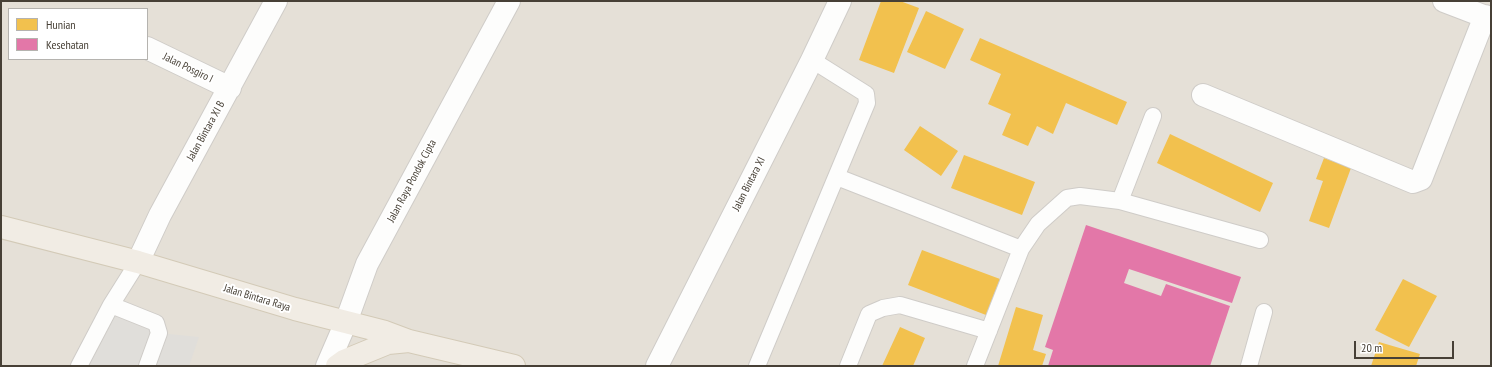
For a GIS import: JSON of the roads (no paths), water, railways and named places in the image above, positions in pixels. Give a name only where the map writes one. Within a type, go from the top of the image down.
[{"type":"main road","name":"Jalan Bintara Raya","points":[[1,227],[138,262],[295,309],[384,332],[409,341],[514,366]]},
{"type":"main road","points":[[337,366],[344,361],[388,343],[409,341]]},
{"type":"street","name":"Jalan Bintara XI B","points":[[138,262],[160,215],[276,1]]},
{"type":"street","name":"Jalan Raya Pondok Cipta","points":[[327,366],[346,322],[367,264],[509,1]]},
{"type":"street","name":"Jalan Bintara XI","points":[[657,366],[812,60],[840,1]]},
{"type":"street","points":[[1203,95],[1413,182],[1421,179],[1488,18],[1444,1]]},
{"type":"street","name":"Jalan Posgiro I","points":[[148,48],[230,88]]},
{"type":"lane","points":[[757,366],[867,103],[866,94],[812,60]]},
{"type":"lane","points":[[1120,201],[1153,116]]},
{"type":"lane","points":[[837,177],[1021,249]]},
{"type":"lane","points":[[975,366],[1021,249],[1038,224],[1067,198],[1080,196],[1120,201],[1260,240]]},
{"type":"lane","points":[[79,366],[111,305],[138,262]]},
{"type":"lane","points":[[111,305],[156,323],[159,333],[147,366]]},
{"type":"lane","points":[[848,366],[868,314],[883,308],[900,305],[989,331]]},
{"type":"lane","points":[[1249,366],[1264,312]]}]
